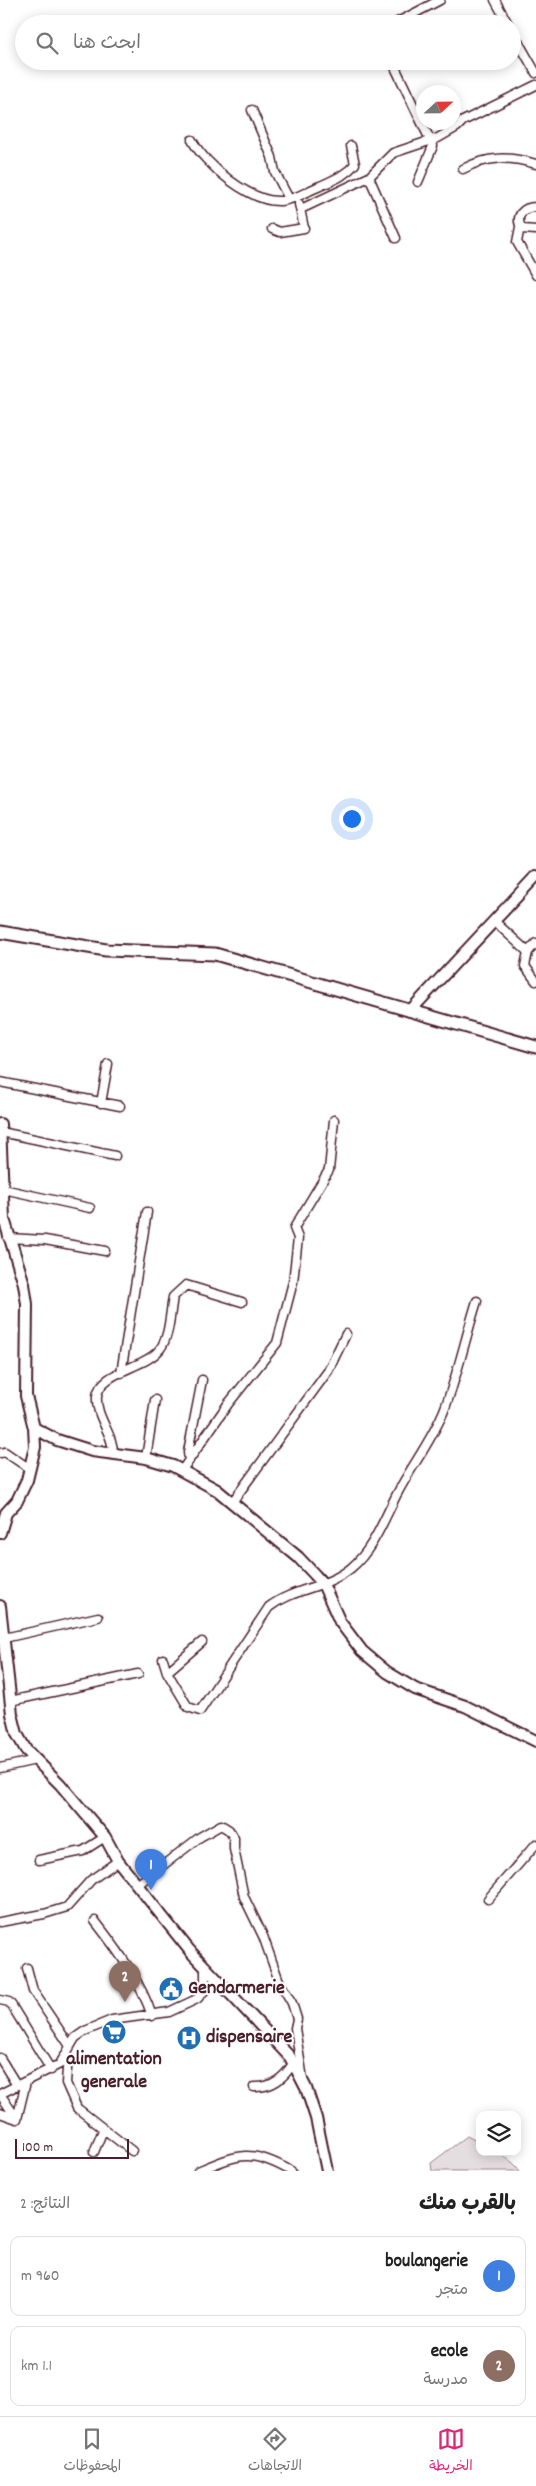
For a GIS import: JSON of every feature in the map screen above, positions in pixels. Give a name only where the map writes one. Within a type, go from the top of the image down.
[{"type":"main road","points":[[0,932],[106,950],[216,954],[536,1047]]},
{"type":"street","points":[[411,15],[440,0]]},
{"type":"street","points":[[495,0],[503,15]]},
{"type":"street","points":[[521,47],[536,73]]},
{"type":"street","points":[[396,70],[433,146],[418,182]]},
{"type":"street","points":[[301,209],[369,177],[393,152],[438,138],[457,127],[463,121],[536,85]]},
{"type":"street","points":[[252,110],[272,157],[275,172],[301,209],[304,228],[280,232],[272,229]]},
{"type":"street","points":[[192,140],[198,150],[210,162],[246,191],[267,200],[293,198],[340,178],[356,164],[351,146]]},
{"type":"street","points":[[463,169],[473,163],[504,157],[536,164]]},
{"type":"street","points":[[369,177],[396,238]]},
{"type":"street","points":[[536,207],[528,207],[520,212],[517,242],[536,275]]},
{"type":"street","points":[[520,227],[526,230],[536,230]]},
{"type":"street","points":[[410,1011],[536,876]]},
{"type":"street","points":[[494,921],[528,952]]},
{"type":"street","points":[[536,943],[528,952],[525,966],[536,981]]},
{"type":"street","points":[[101,1103],[108,1064]]},
{"type":"street","points":[[0,1082],[120,1106]]},
{"type":"street","points":[[182,1470],[228,1404],[277,1343],[293,1282],[298,1238],[294,1228],[329,1170],[334,1120]]},
{"type":"street","points":[[0,1124],[4,1219],[8,1238],[24,1284],[27,1304],[26,1396],[34,1428],[35,1447],[30,1469],[18,1502],[3,1514],[0,1533]]},
{"type":"street","points":[[1,1132],[115,1156]]},
{"type":"street","points":[[3,1189],[90,1208]]},
{"type":"street","points":[[121,1372],[147,1212]]},
{"type":"street","points":[[8,1238],[45,1240],[105,1251]]},
{"type":"street","points":[[113,1454],[113,1444],[100,1414],[97,1394],[105,1382],[160,1350],[166,1336],[173,1297],[186,1285],[242,1302]]},
{"type":"street","points":[[163,1659],[167,1672],[188,1707],[200,1711],[269,1607],[278,1601],[309,1587],[323,1584],[350,1570],[362,1558],[405,1478],[433,1433],[445,1407],[476,1301]]},
{"type":"street","points":[[233,1501],[328,1371],[346,1334]]},
{"type":"street","points":[[189,1461],[188,1452],[202,1380]]},
{"type":"street","points":[[146,1458],[155,1400]]},
{"type":"street","points":[[34,1428],[57,1440],[92,1451],[146,1458],[173,1466],[233,1501],[298,1557],[323,1584],[340,1622],[362,1651],[387,1672],[415,1689],[465,1706],[536,1741]]},
{"type":"street","points":[[0,1452],[4,1452],[30,1469]]},
{"type":"street","points":[[0,1606],[10,1701],[17,1734],[26,1750],[105,1837],[118,1861],[205,1968],[294,2062],[303,2079],[316,2118],[327,2171]]},
{"type":"street","points":[[2,1634],[98,1617]]},
{"type":"street","points":[[167,1672],[202,1642]]},
{"type":"street","points":[[10,1701],[138,1674]]},
{"type":"street","points":[[0,1768],[36,1760]]},
{"type":"street","points":[[137,1885],[200,1837],[221,1825],[229,1830],[234,1838],[234,1849],[244,1897],[294,2011],[303,2079]]},
{"type":"street","points":[[39,1860],[83,1851],[105,1837]]},
{"type":"street","points":[[488,1899],[536,1844]]},
{"type":"street","points":[[0,1922],[44,1914],[67,1906],[91,1880],[118,1861]]},
{"type":"street","points":[[95,1921],[111,1942],[147,2000],[152,2016]]},
{"type":"street","points":[[27,1968],[33,1991],[69,2048],[66,2083],[77,2108],[132,2151]]},
{"type":"street","points":[[18,2119],[0,2094],[51,2070],[62,2062],[78,2035],[106,2022],[169,2012],[202,1996],[206,1982],[205,1968]]},
{"type":"street","points":[[0,2000],[9,2002],[12,2006],[51,2070]]},
{"type":"street","points":[[0,2058],[16,2084],[23,2083]]},
{"type":"street","points":[[254,2087],[266,2086],[280,2079],[294,2062]]},
{"type":"street","points":[[18,2119],[23,2083]]},
{"type":"street","points":[[0,2113],[18,2119]]},
{"type":"street","points":[[94,2152],[103,2130]]},
{"type":"street","points":[[198,2171],[221,2162],[251,2155],[273,2161],[291,2171]]},
{"type":"shaded area","points":[[467,2136],[476,2141],[476,2156],[503,2156],[520,2171],[432,2171],[431,2163]]},
{"type":"place","name":"boulangerie","points":[[151,1890]]},
{"type":"place","name":"Gendarmerie","points":[[171,1989]]},
{"type":"place","name":"ecole","points":[[125,2002]]},
{"type":"place","name":"alimentation generale","points":[[114,2032]]},
{"type":"place","name":"dispensaire","points":[[189,2038]]}]
